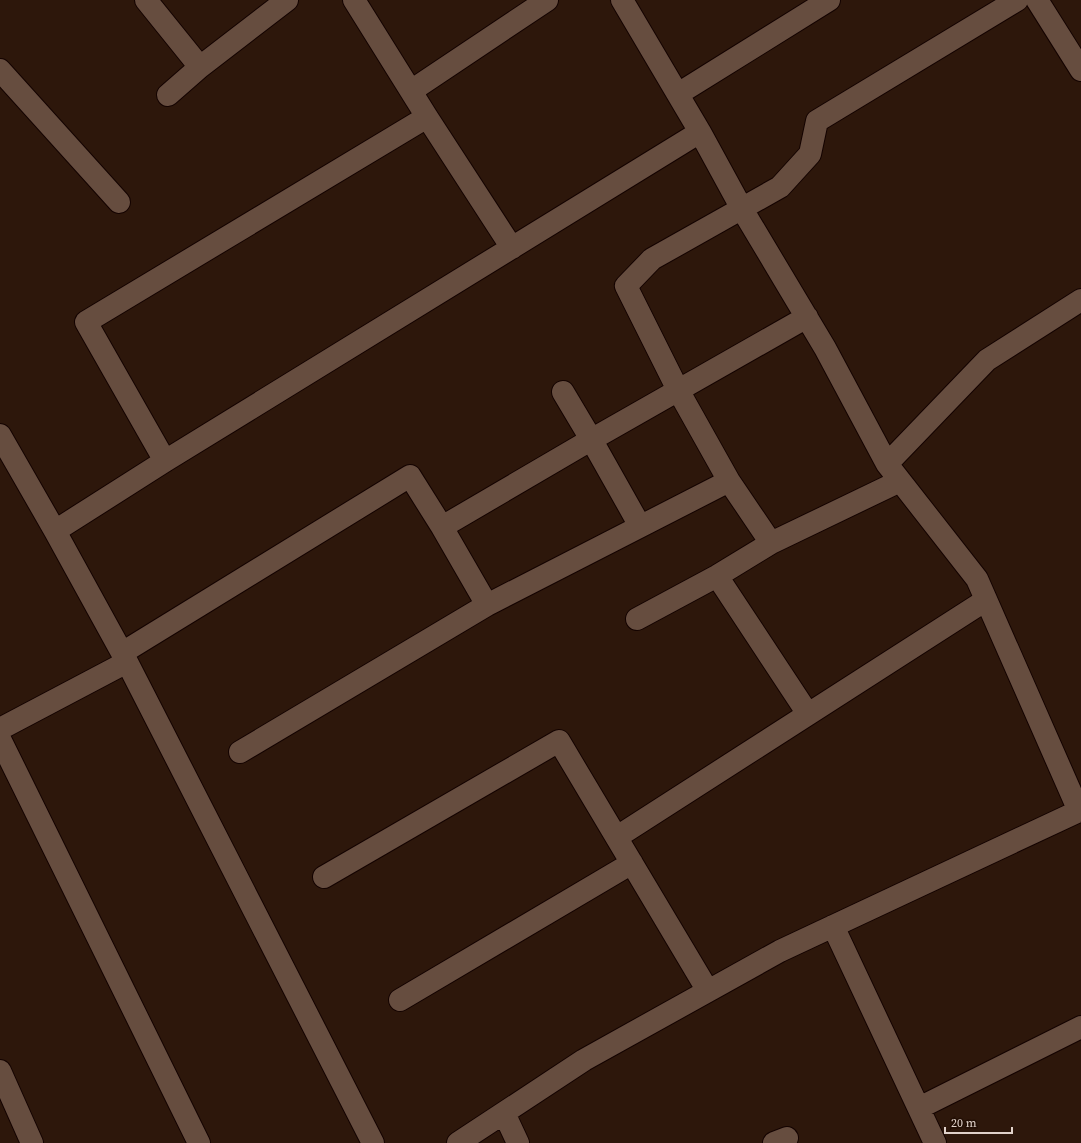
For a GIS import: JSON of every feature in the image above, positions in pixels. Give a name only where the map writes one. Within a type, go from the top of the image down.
[{"type":"street","points":[[146,0],[200,67]]},
{"type":"street","points":[[168,96],[200,67],[287,0]]},
{"type":"street","points":[[354,0],[512,248]]},
{"type":"street","points":[[411,91],[547,0]]},
{"type":"street","points":[[458,1143],[584,1060],[780,951],[1080,810],[977,579],[887,464],[825,348],[742,209],[700,132],[622,0]]},
{"type":"street","points":[[678,94],[828,0]]},
{"type":"street","points":[[771,543],[728,481],[678,390],[626,286],[652,259],[780,187],[810,154],[817,121],[1017,0]]},
{"type":"street","points":[[1036,0],[1081,70]]},
{"type":"street","points":[[0,70],[119,202]]},
{"type":"street","points":[[165,461],[86,322],[428,117]]},
{"type":"street","points":[[55,531],[165,461],[700,132]]},
{"type":"street","points":[[887,464],[987,360],[1081,300]]},
{"type":"street","points":[[442,527],[807,317]]},
{"type":"street","points":[[563,392],[640,526]]},
{"type":"street","points":[[0,435],[125,658],[373,1143]]},
{"type":"street","points":[[0,729],[125,658],[410,476],[442,527],[487,605]]},
{"type":"street","points":[[240,752],[487,605],[728,481]]},
{"type":"street","points":[[637,619],[717,576],[771,543],[900,481]]},
{"type":"street","points":[[717,576],[808,714]]},
{"type":"street","points":[[616,837],[986,600]]},
{"type":"street","points":[[0,739],[199,1143]]},
{"type":"street","points":[[324,877],[559,741],[708,991]]},
{"type":"street","points":[[400,1000],[632,863]]},
{"type":"street","points":[[833,926],[935,1143]]},
{"type":"street","points":[[919,1108],[1081,1027]]},
{"type":"street","points":[[0,1071],[32,1143]]},
{"type":"street","points":[[504,1113],[518,1143]]}]
